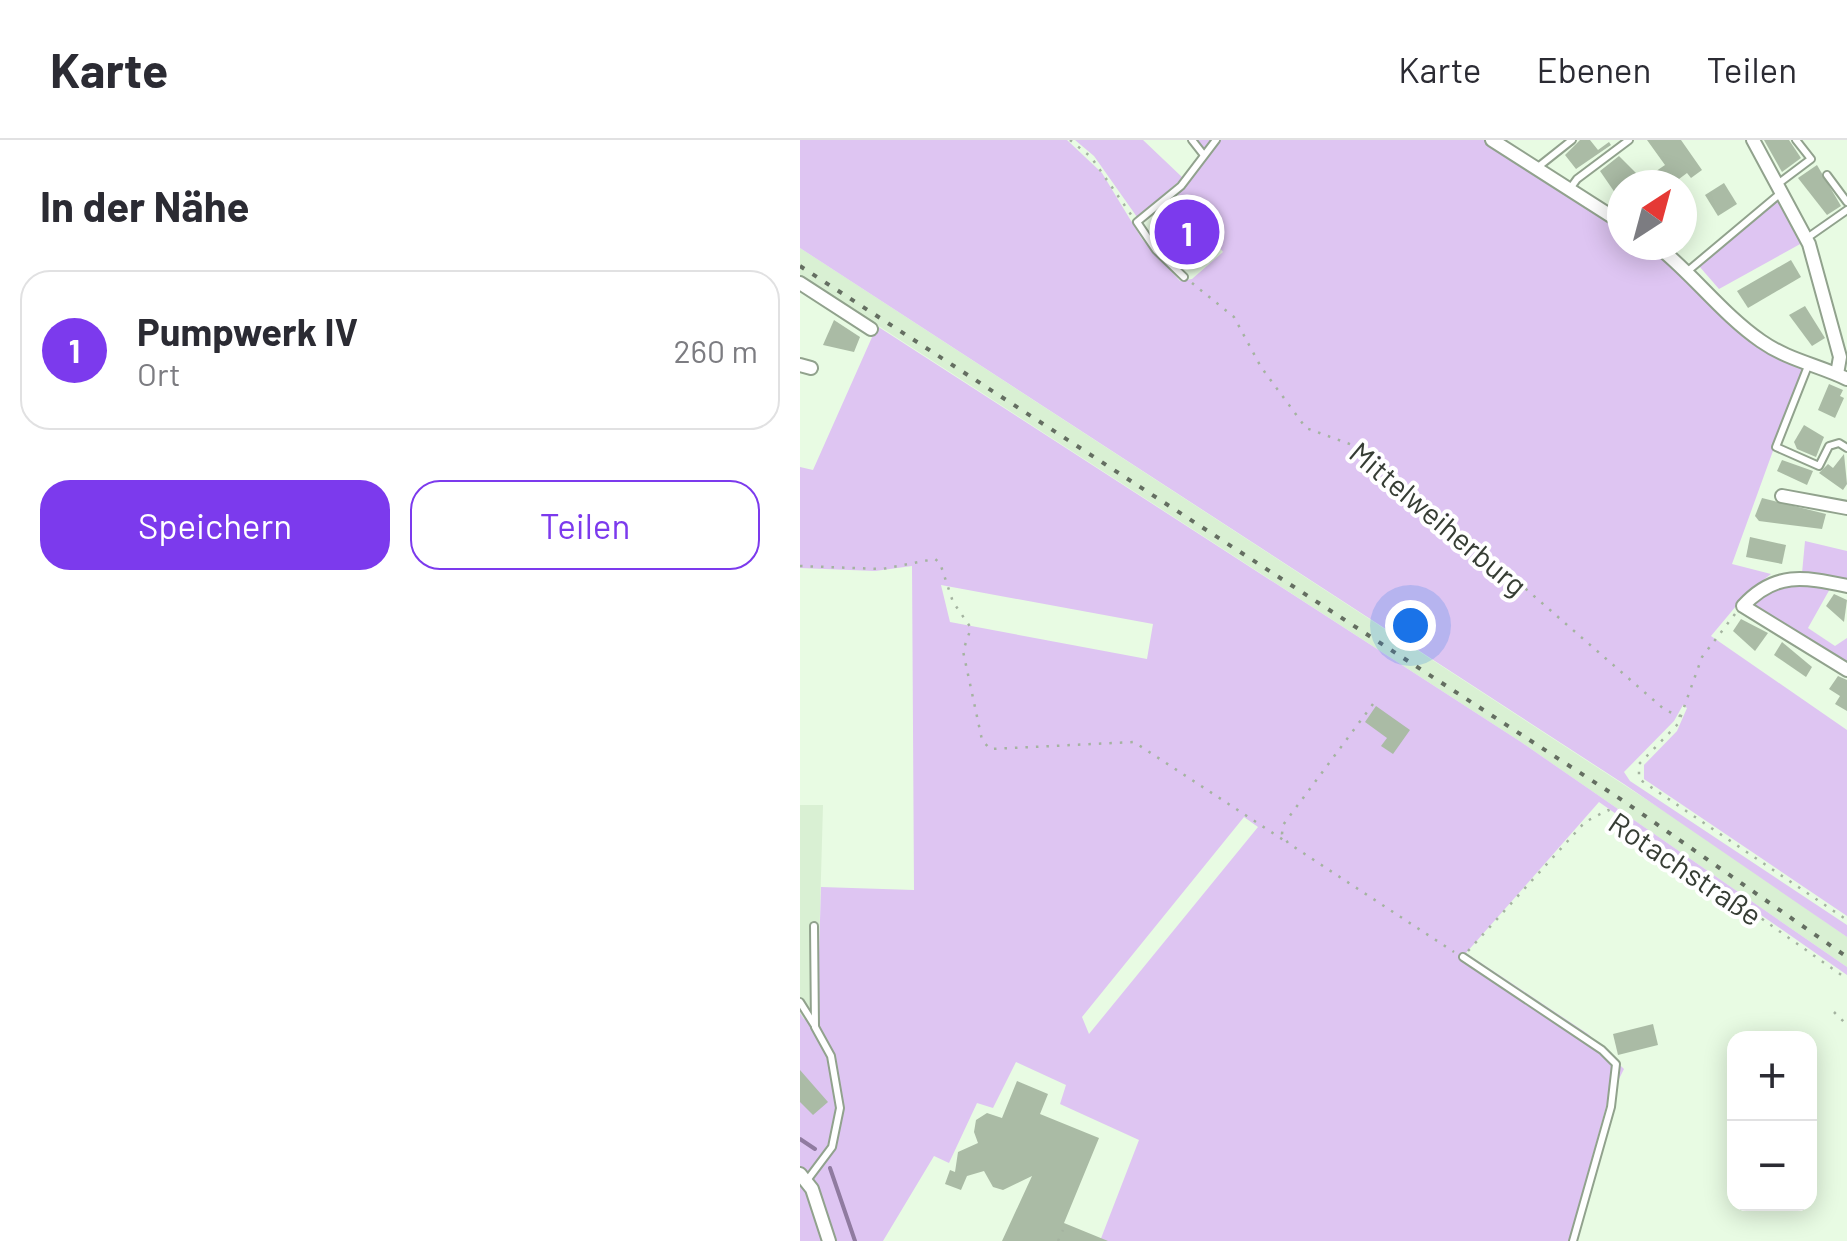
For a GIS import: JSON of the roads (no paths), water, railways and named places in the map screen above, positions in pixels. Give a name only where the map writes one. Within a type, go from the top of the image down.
[{"type":"street","points":[[1492,140],[1607,214]]},
{"type":"street","points":[[1676,260],[1738,324],[1784,356],[1842,377],[1840,357],[1816,287],[1806,238],[1754,140]]},
{"type":"street","points":[[800,283],[871,329]]},
{"type":"street","points":[[1782,496],[1847,508]]},
{"type":"street","points":[[1847,586],[1780,579],[1760,588],[1743,606],[1847,670]]},
{"type":"street","points":[[804,1177],[830,1241]]},
{"type":"lane","points":[[1192,140],[1204,154]]},
{"type":"lane","points":[[1184,277],[1156,250],[1137,222],[1181,186],[1216,140]]},
{"type":"lane","points":[[1537,170],[1572,140]]},
{"type":"lane","points":[[1569,190],[1629,140]]},
{"type":"lane","points":[[1689,270],[1810,159],[1796,140]]},
{"type":"lane","points":[[1806,238],[1847,206],[1827,175]]},
{"type":"lane","points":[[1808,364],[1776,446],[1819,466],[1829,446],[1847,448]]},
{"type":"lane","points":[[814,926],[816,1027]]},
{"type":"lane","points":[[1463,957],[1602,1050],[1616,1064],[1611,1107],[1573,1241]]},
{"type":"lane","points":[[800,1002],[831,1056],[840,1108],[832,1147],[804,1177]]},
{"type":"waterway","points":[[800,1139],[815,1149]]},
{"type":"waterway","points":[[830,1168],[855,1241]]},
{"type":"railway","points":[[800,266],[1625,802],[1847,957]]},
{"type":"place","name":"Pumpwerk IV","points":[[1187,232]]}]
